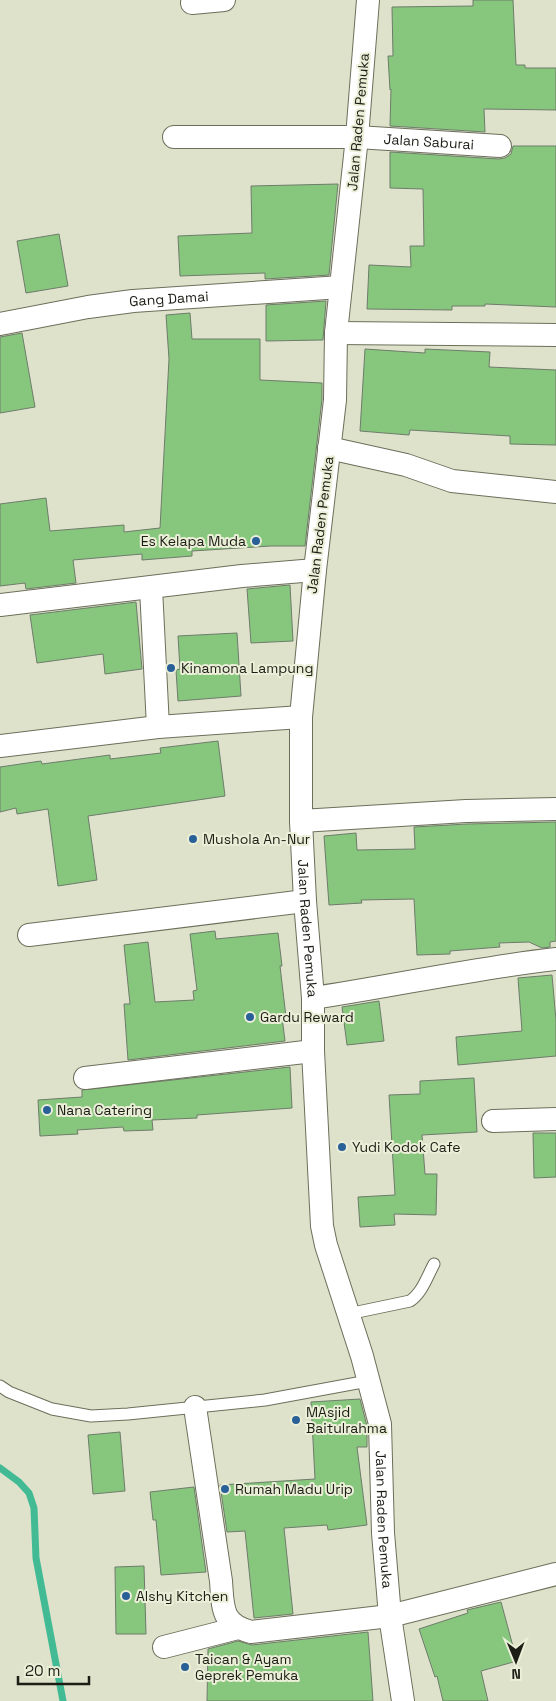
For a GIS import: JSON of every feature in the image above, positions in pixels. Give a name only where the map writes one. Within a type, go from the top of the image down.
[{"type":"street","points":[[192,3],[224,0]]},
{"type":"street","name":"Jalan Raden Pemuka","points":[[368,0],[357,137],[336,333],[335,400],[315,570],[301,716],[301,821],[313,998],[313,1051],[322,1226],[326,1245],[362,1356],[380,1424],[383,1532],[390,1616],[403,1701]]},
{"type":"street","name":"Jalan Saburai","points":[[174,137],[357,137],[500,146]]},
{"type":"street","name":"Gang Damai","points":[[0,324],[133,300],[341,287]]},
{"type":"street","points":[[336,333],[556,335]]},
{"type":"street","points":[[330,448],[406,465],[452,481],[556,492]]},
{"type":"street","points":[[0,605],[242,576],[315,570]]},
{"type":"street","points":[[151,588],[158,727]]},
{"type":"street","points":[[0,746],[158,727],[301,716]]},
{"type":"street","points":[[301,821],[466,811],[556,809]]},
{"type":"street","points":[[29,934],[305,901]]},
{"type":"street","points":[[313,998],[457,973],[556,959]]},
{"type":"street","points":[[85,1078],[313,1051]]},
{"type":"street","points":[[493,1121],[556,1119]]},
{"type":"street","points":[[195,1406],[223,1606],[228,1620],[238,1628],[251,1632],[390,1616],[556,1574]]},
{"type":"street","points":[[164,1647],[238,1628]]},
{"type":"lane","points":[[348,1314],[410,1301],[416,1297],[434,1264]]},
{"type":"lane","points":[[0,1386],[9,1392],[52,1409],[91,1416],[265,1400],[368,1381]]},
{"type":"building","points":[[473,0],[513,0],[516,65],[525,65],[525,68],[556,68],[556,110],[484,109],[485,132],[390,126],[391,89],[388,56],[393,56],[392,7],[473,6]]},
{"type":"building","points":[[513,146],[556,146],[556,307],[485,304],[485,306],[452,306],[452,310],[367,309],[369,265],[411,267],[410,246],[424,246],[423,189],[390,188],[390,152],[499,159],[511,154]]},
{"type":"building","points":[[338,184],[329,275],[265,279],[265,273],[180,276],[178,236],[252,233],[251,186]]},
{"type":"building","points":[[59,234],[68,286],[26,293],[17,241]]},
{"type":"building","points":[[326,301],[323,340],[266,341],[266,305]]},
{"type":"building","points":[[190,313],[192,339],[260,339],[260,380],[322,383],[322,399],[305,546],[271,546],[192,551],[192,556],[142,560],[142,554],[73,560],[76,583],[26,589],[25,583],[0,586],[0,504],[46,498],[50,531],[124,525],[124,532],[160,528],[169,359],[166,315]]},
{"type":"building","points":[[22,333],[35,407],[0,413],[0,337]]},
{"type":"building","points":[[365,349],[425,353],[425,349],[490,352],[489,367],[556,370],[556,445],[510,444],[510,436],[410,430],[409,435],[360,431]]},
{"type":"building","points":[[290,585],[293,641],[251,643],[247,589]]},
{"type":"building","points":[[136,602],[142,669],[105,674],[103,654],[37,663],[30,615]]},
{"type":"building","points":[[237,633],[241,696],[178,701],[176,670],[180,669],[178,636]]},
{"type":"building","points":[[218,741],[225,796],[88,816],[97,880],[58,886],[48,809],[17,814],[16,808],[0,812],[0,767],[41,761],[42,764],[110,755],[110,759],[161,753],[160,748]]},
{"type":"building","points":[[556,822],[556,941],[550,942],[550,947],[542,948],[529,942],[499,943],[500,947],[450,951],[450,954],[417,955],[414,899],[361,900],[362,903],[329,905],[324,836],[356,833],[357,850],[415,849],[414,827]]},
{"type":"building","points":[[215,931],[216,939],[278,933],[286,1017],[282,1017],[285,1041],[128,1060],[124,1004],[130,1004],[124,945],[148,942],[155,1002],[194,1000],[193,991],[197,990],[190,934]]},
{"type":"building","points":[[552,975],[556,1020],[556,1056],[458,1065],[456,1037],[522,1031],[518,978]]},
{"type":"building","points":[[379,1001],[384,1041],[347,1045],[342,1007]]},
{"type":"building","points":[[290,1067],[292,1108],[197,1115],[197,1118],[152,1120],[153,1130],[124,1131],[123,1127],[77,1130],[78,1134],[40,1136],[38,1100],[82,1097],[82,1090]]},
{"type":"building","points":[[474,1078],[477,1132],[422,1135],[425,1174],[437,1174],[436,1215],[394,1214],[395,1225],[360,1227],[358,1197],[395,1195],[389,1095],[420,1094],[420,1081]]},
{"type":"building","points":[[533,1133],[556,1133],[556,1177],[534,1178]]},
{"type":"building","points":[[360,1399],[367,1426],[367,1447],[357,1447],[367,1525],[328,1530],[327,1525],[284,1528],[293,1614],[254,1618],[245,1531],[227,1532],[220,1485],[315,1479],[311,1402]]},
{"type":"building","points":[[120,1432],[125,1491],[93,1494],[88,1435]]},
{"type":"building","points":[[194,1487],[206,1572],[161,1575],[156,1520],[153,1520],[150,1492]]},
{"type":"building","points":[[144,1566],[146,1634],[116,1634],[115,1567]]},
{"type":"building","points":[[501,1602],[517,1661],[481,1671],[488,1701],[443,1701],[437,1676],[435,1677],[419,1629],[468,1613],[467,1610]]},
{"type":"building","points":[[368,1632],[373,1701],[207,1701],[208,1649],[238,1641],[252,1645]]},
{"type":"waterway","points":[[0,1468],[19,1482],[29,1493],[34,1508],[36,1558],[63,1701]]},
{"type":"place","name":"Es Kelapa Muda","points":[[256,541]]},
{"type":"place","name":"Kinamona Lampung","points":[[171,668]]},
{"type":"place","name":"Mushola An-Nur","points":[[193,839]]},
{"type":"place","name":"Gardu Reward","points":[[250,1017]]},
{"type":"place","name":"Nana Catering","points":[[47,1110]]},
{"type":"place","name":"Yudi Kodok Cafe","points":[[342,1147]]},
{"type":"place","name":"MAsjid Baitulrahma","points":[[296,1420]]},
{"type":"place","name":"Rumah Madu Urip","points":[[225,1489]]},
{"type":"place","name":"Alshy Kitchen","points":[[126,1596]]},
{"type":"place","name":"Taican & Ayam Geprek Pemuka","points":[[185,1667]]}]
